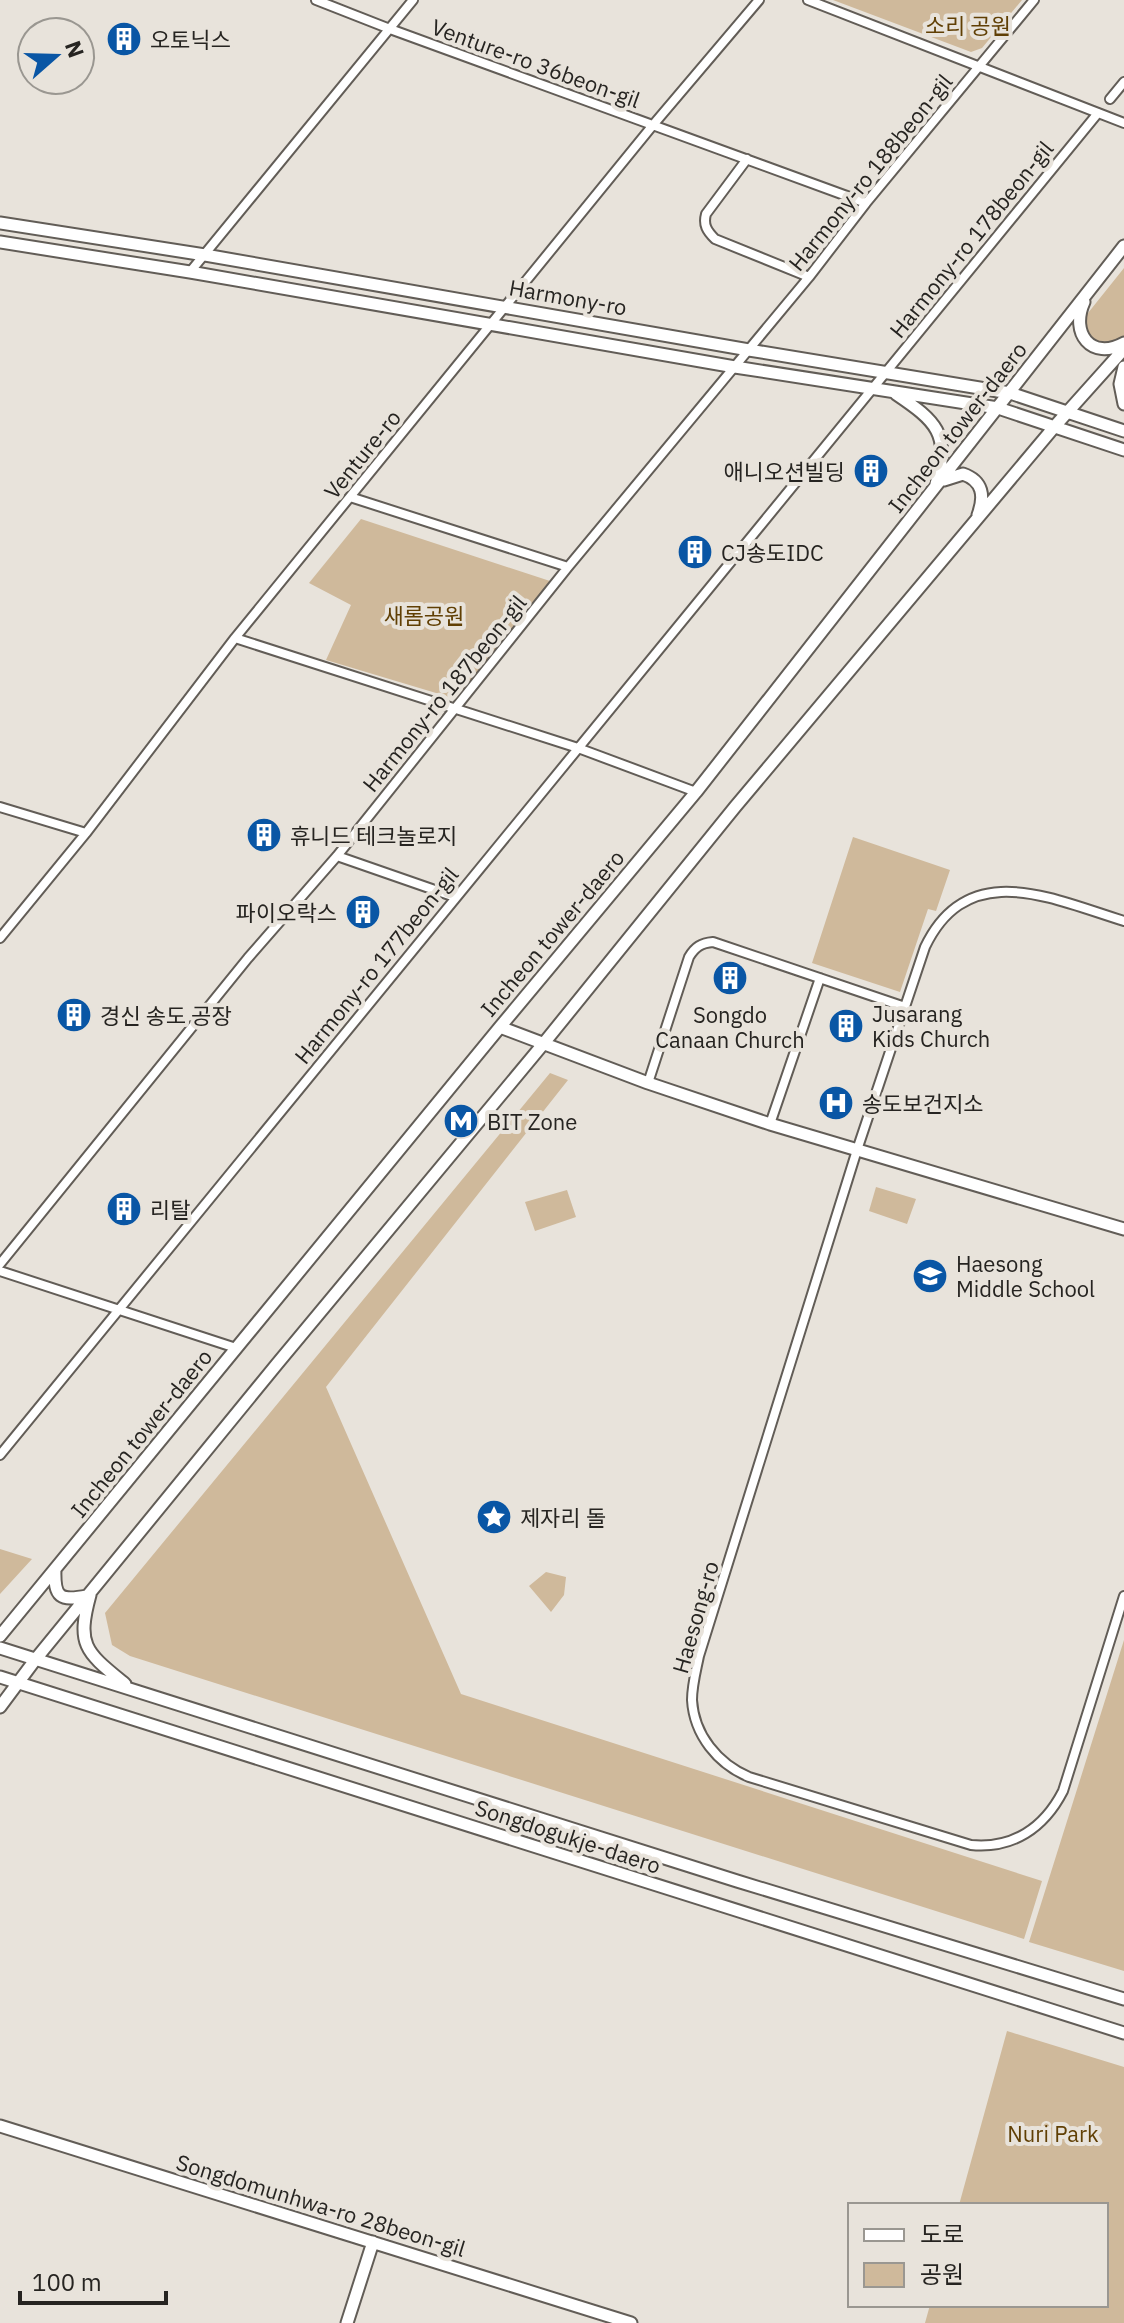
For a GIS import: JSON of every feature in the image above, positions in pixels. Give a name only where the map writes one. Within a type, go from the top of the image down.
[{"type":"main road","name":"Harmony-ro","points":[[0,223],[205,255],[1010,393],[1124,431]]},
{"type":"main road","name":"Harmony-ro","points":[[0,242],[735,367],[998,408],[1124,450]]},
{"type":"main road","name":"Incheon tower-daero","points":[[0,1636],[696,792],[1124,246]]},
{"type":"main road","points":[[1095,284],[1080,310],[1082,335],[1087,342],[1101,349],[1124,346]]},
{"type":"main road","points":[[0,1707],[35,1660],[735,807],[1124,346]]},
{"type":"main road","points":[[1124,367],[1120,384],[1124,404]]},
{"type":"main road","points":[[892,391],[924,413],[935,427],[942,445],[943,461],[937,486]]},
{"type":"main road","points":[[937,486],[963,474],[976,481],[983,498],[977,519]]},
{"type":"main road","points":[[500,1027],[648,1083],[770,1124],[1124,1229]]},
{"type":"main road","points":[[55,1568],[55,1587],[60,1596],[68,1599],[89,1594]]},
{"type":"main road","points":[[89,1594],[84,1618],[87,1648],[94,1659],[131,1690]]},
{"type":"main road","name":"Songdogukje-daero","points":[[0,1648],[737,1881],[1124,1999]]},
{"type":"main road","name":"Songdogukje-daero","points":[[0,1677],[1124,2033]]},
{"type":"main road","name":"Songdomunhwa-ro 28beon-gil","points":[[0,2126],[631,2323]]},
{"type":"main road","points":[[347,2323],[373,2242]]},
{"type":"street","name":"Venture-ro 36beon-gil","points":[[316,0],[866,203]]},
{"type":"street","points":[[190,272],[413,0]]},
{"type":"street","name":"Venture-ro","points":[[0,938],[86,833],[235,638],[653,125],[759,0]]},
{"type":"street","points":[[808,0],[1124,123]]},
{"type":"street","name":"Harmony-ro 188beon-gil","points":[[735,367],[1034,0]]},
{"type":"street","points":[[1110,99],[1124,82]]},
{"type":"street","name":"Harmony-ro 178beon-gil","points":[[872,388],[1098,113]]},
{"type":"street","points":[[747,159],[706,214],[705,227],[715,239],[809,277]]},
{"type":"street","name":"Harmony-ro 187beon-gil","points":[[0,1264],[248,958],[337,856],[568,567],[735,367]]},
{"type":"street","name":"Harmony-ro 177beon-gil","points":[[0,1455],[872,388]]},
{"type":"street","points":[[350,497],[568,567]]},
{"type":"street","points":[[235,638],[578,748],[696,792]]},
{"type":"street","points":[[0,807],[86,833]]},
{"type":"street","points":[[337,856],[455,897]]},
{"type":"street","name":"Haesong-ro","points":[[1124,921],[1029,892],[1000,890],[969,899],[955,907],[933,931],[857,1150],[699,1656],[692,1700],[696,1719],[704,1738],[729,1767],[749,1777],[971,1845],[1010,1841],[1043,1822],[1063,1791],[1124,1596]]},
{"type":"street","points":[[648,1083],[689,957],[697,946],[713,942],[905,1007]]},
{"type":"street","points":[[770,1124],[820,978]]},
{"type":"street","points":[[0,1271],[236,1348]]},
{"type":"green space","name":"소리 공원","points":[[833,0],[1022,0],[982,48],[971,52]]},
{"type":"green space","points":[[1124,268],[1124,338],[1108,345],[1090,337],[1084,318]]},
{"type":"green space","name":"새롬공원","points":[[361,519],[550,581],[456,699],[326,660],[351,605],[309,583]]},
{"type":"green space","points":[[853,837],[950,870],[936,911],[928,909],[900,992],[812,963]]},
{"type":"green space","points":[[550,1073],[568,1080],[326,1387],[461,1694],[1042,1881],[1024,1939],[130,1656],[112,1645],[105,1613]]},
{"type":"green space","points":[[876,1187],[916,1199],[907,1224],[869,1211]]},
{"type":"green space","points":[[567,1190],[576,1217],[535,1231],[525,1202]]},
{"type":"green space","points":[[0,1549],[32,1559],[0,1594]]},
{"type":"green space","points":[[546,1572],[566,1577],[564,1595],[551,1612],[529,1586]]},
{"type":"green space","points":[[1124,1640],[1124,1971],[1029,1942]]},
{"type":"green space","name":"Nuri Park","points":[[1007,2031],[1124,2067],[1124,2323],[925,2323],[929,2307],[1108,2307],[1108,2203],[960,2203]]},
{"type":"place","name":"오토닉스","points":[[124,39]]},
{"type":"place","name":"애니오션빌딩","points":[[871,471]]},
{"type":"place","name":"CJ송도IDC","points":[[695,552]]},
{"type":"place","name":"휴니드 테크놀로지","points":[[264,835]]},
{"type":"place","name":"파이오락스","points":[[363,912]]},
{"type":"place","name":"Songdo Canaan Church","points":[[730,978]]},
{"type":"place","name":"경신 송도 공장","points":[[74,1015]]},
{"type":"place","name":"Jusarang Kids Church","points":[[846,1026]]},
{"type":"place","name":"송도보건지소","points":[[836,1103]]},
{"type":"place","name":"BIT Zone","points":[[461,1121]]},
{"type":"place","name":"리탈","points":[[124,1209]]},
{"type":"place","name":"Haesong Middle School","points":[[930,1276]]},
{"type":"place","name":"제자리 돌","points":[[494,1517]]}]
